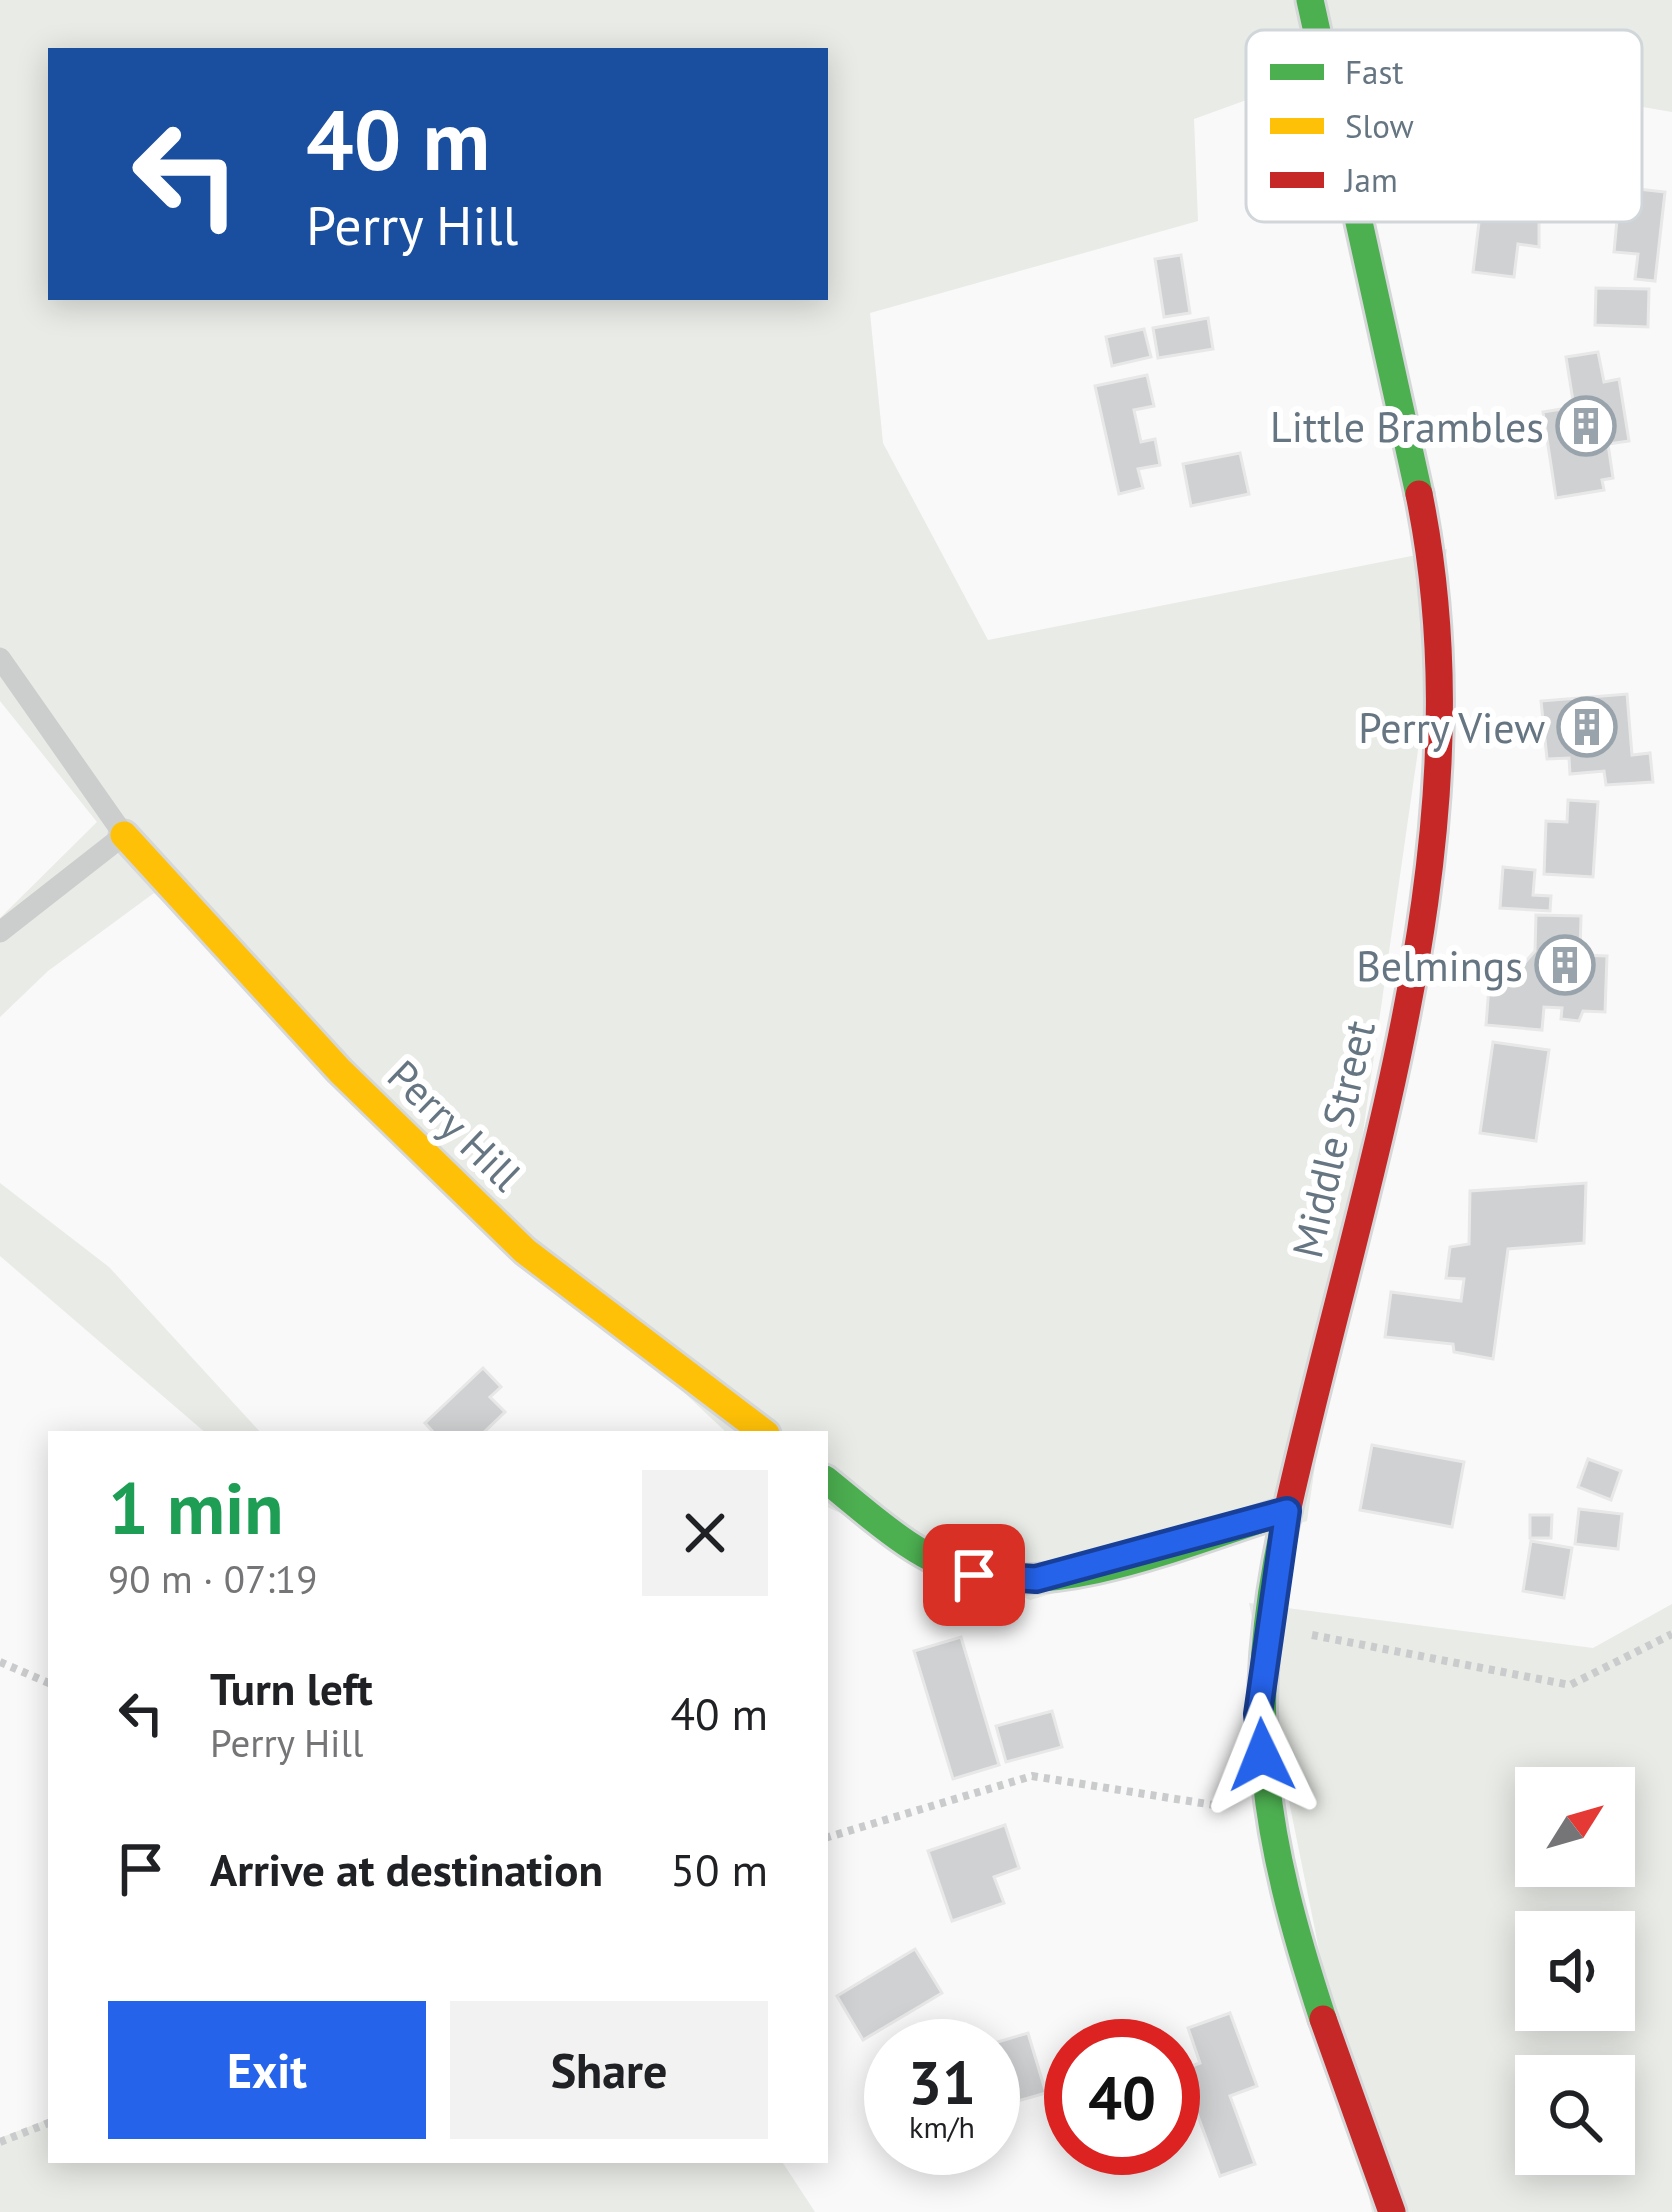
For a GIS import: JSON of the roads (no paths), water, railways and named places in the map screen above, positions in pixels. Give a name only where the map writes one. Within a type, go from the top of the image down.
[{"type":"street","name":"Middle Street","points":[[1310,0],[1317,30]]},
{"type":"street","name":"Middle Street","points":[[1359,222],[1435,582],[1441,670],[1423,925],[1389,1095],[1287,1511],[1258,1714],[1270,1814],[1291,1914],[1392,2212]]},
{"type":"street","name":"Perry Hill","points":[[124,835],[340,1071],[525,1252],[762,1431]]},
{"type":"street","points":[[828,1481],[916,1549],[974,1575],[1036,1579],[1287,1511]]},
{"type":"lane","points":[[0,658],[124,835],[0,932]]},
{"type":"place","name":"Little Brambles","points":[[1586,426]]},
{"type":"place","name":"Perry View","points":[[1587,727]]},
{"type":"place","name":"Belmings","points":[[1565,965]]}]
